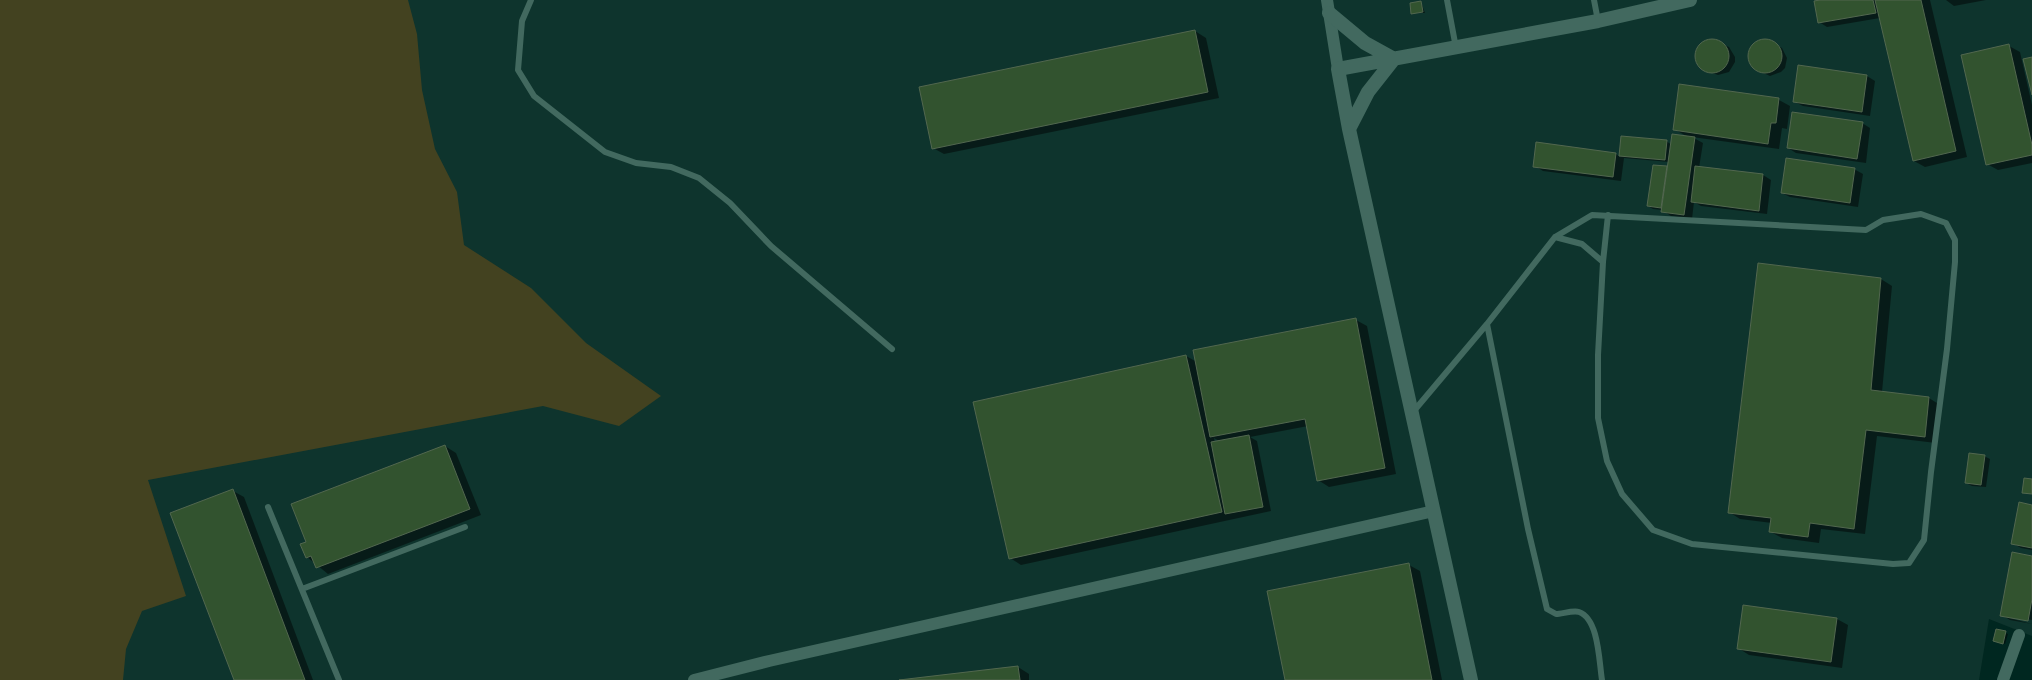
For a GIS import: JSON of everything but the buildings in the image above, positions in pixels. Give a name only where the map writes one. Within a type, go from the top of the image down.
[{"type":"street","points":[[1338,69],[1456,48],[1690,0]]},
{"type":"street","points":[[1328,6],[1366,43],[1394,59]]},
{"type":"street","points":[[1328,6],[1349,129],[1471,680]]},
{"type":"street","points":[[1349,129],[1368,92],[1394,59]]},
{"type":"street","points":[[694,680],[778,659],[1434,511]]},
{"type":"street","points":[[2003,680],[2019,635]]},
{"type":"lane","points":[[531,0],[522,21],[518,70],[534,96],[605,152],[636,163],[671,168],[699,178],[730,203],[772,246],[892,350]]},
{"type":"lane","points":[[1447,0],[1456,48]]},
{"type":"lane","points":[[1594,0],[1598,20]]},
{"type":"lane","points":[[1413,412],[1487,324],[1555,237],[1592,215],[1608,215],[1866,230],[1883,220],[1921,214],[1946,222],[1955,240],[1955,262],[1948,350],[1931,472],[1924,540],[1909,563],[1893,564],[1692,544],[1653,530],[1622,494],[1607,461],[1598,418],[1598,355],[1603,262],[1608,215]]},
{"type":"lane","points":[[1555,237],[1582,244],[1603,262]]},
{"type":"lane","points":[[1487,324],[1528,529],[1547,609],[1556,614],[1578,612],[1588,618],[1595,636],[1602,680]]},
{"type":"lane","points":[[268,507],[339,680]]},
{"type":"lane","points":[[302,589],[465,527]]},
{"type":"shaded area","points":[[0,0],[2032,0],[2032,636],[1989,619],[1979,680],[0,680]]},
{"type":"shaded area","points":[[0,0],[408,0],[417,34],[422,90],[435,149],[457,192],[464,245],[531,288],[586,343],[661,396],[619,426],[543,406],[148,480],[186,596],[142,611],[126,649],[123,680],[0,680]]}]
